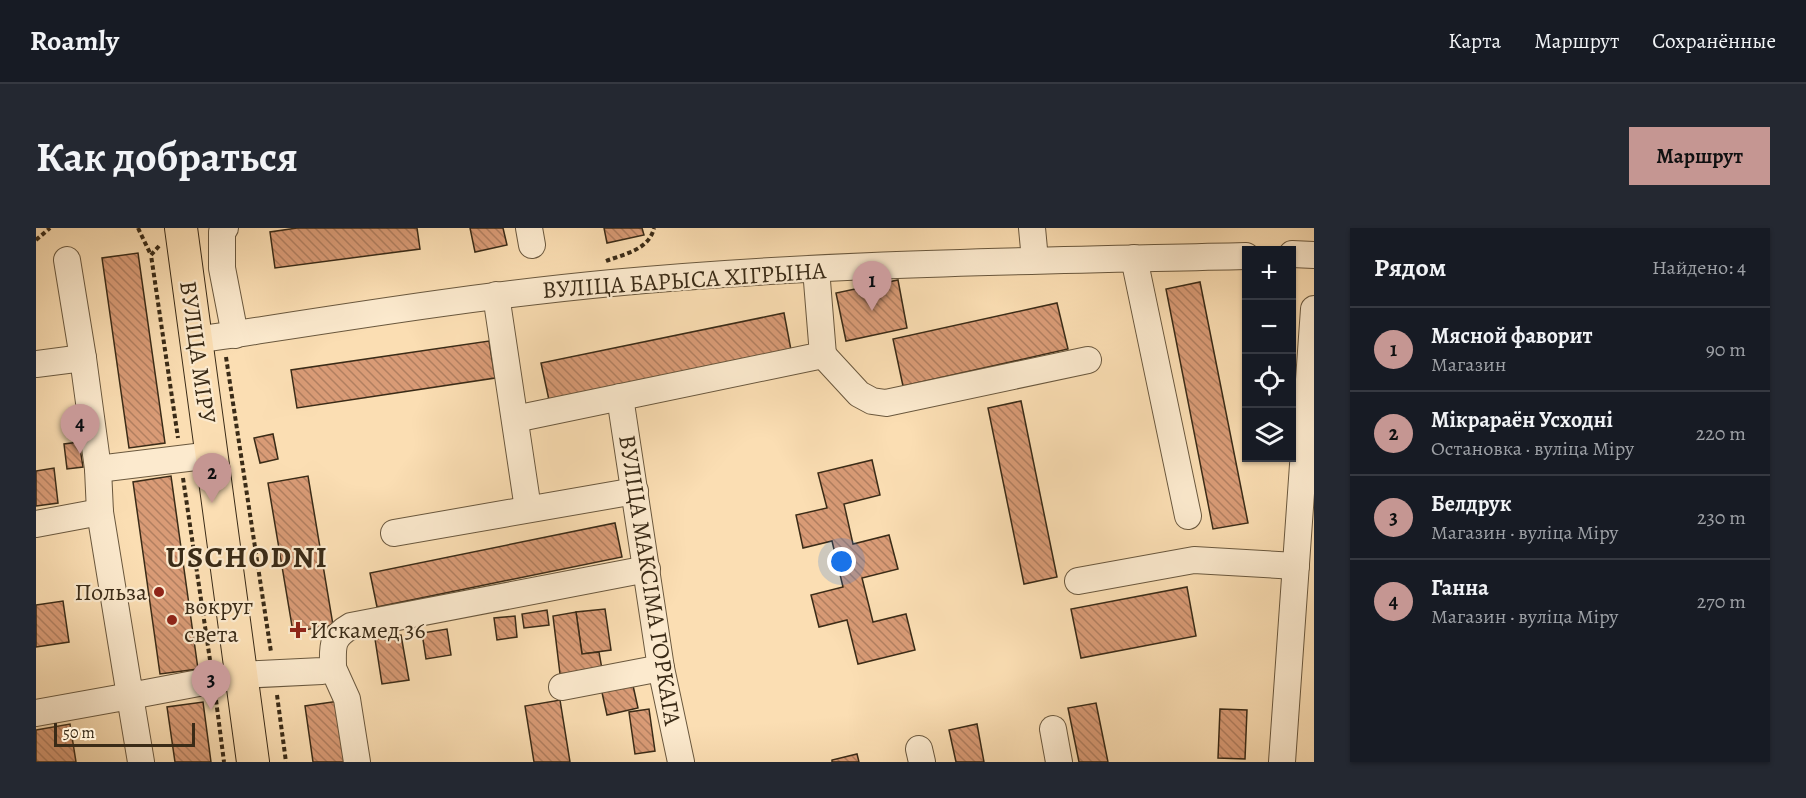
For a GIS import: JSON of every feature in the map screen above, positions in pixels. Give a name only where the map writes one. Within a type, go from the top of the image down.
[{"type":"main road","name":"ВУЛІЦА МІРУ","points":[[172,235],[219,340],[212,455],[227,677],[253,762]]},
{"type":"street","points":[[219,340],[222,232],[225,228]]},
{"type":"street","points":[[1032,228],[1035,260]]},
{"type":"street","points":[[1296,254],[1314,255]]},
{"type":"street","name":"ВУЛІЦА БАРЫСА ХІГРЫНА","points":[[219,340],[496,295],[613,282],[816,269],[1035,260],[1242,256]]},
{"type":"street","points":[[1134,258],[1188,516]]},
{"type":"street","points":[[67,260],[84,358],[98,468],[100,512],[141,762]]},
{"type":"street","points":[[816,269],[823,355],[859,394],[872,401],[886,403],[1088,360]]},
{"type":"street","points":[[496,295],[528,509]]},
{"type":"street","points":[[1282,762],[1314,309]]},
{"type":"street","points":[[515,419],[823,355]]},
{"type":"street","points":[[36,364],[84,358]]},
{"type":"street","name":"ВУЛІЦА МАКСІМА ГОРКАГА","points":[[620,397],[661,668],[681,762]]},
{"type":"street","points":[[98,468],[212,455]]},
{"type":"street","points":[[394,533],[635,491]]},
{"type":"street","points":[[36,524],[100,512]]},
{"type":"street","points":[[1078,581],[1194,560],[1296,566]]},
{"type":"street","points":[[357,762],[347,699],[333,668],[333,643],[339,633],[351,626],[647,569]]},
{"type":"street","points":[[36,713],[227,677],[322,671],[333,668]]},
{"type":"street","points":[[562,687],[661,668]]},
{"type":"street","points":[[1053,729],[1059,762]]},
{"type":"path","points":[[36,240],[50,228]]},
{"type":"path","points":[[138,228],[152,255],[181,460],[227,677],[224,762]]},
{"type":"path","points":[[599,263],[642,247],[653,234],[654,228]]},
{"type":"path","points":[[152,255],[172,235]]},
{"type":"path","points":[[219,340],[274,674],[286,762]]},
{"type":"building","points":[[297,228],[417,228],[420,249],[275,268],[270,232]]},
{"type":"building","points":[[470,228],[503,228],[507,245],[475,252]]},
{"type":"building","points":[[604,228],[642,228],[644,235],[607,243]]},
{"type":"building","points":[[138,253],[165,443],[129,448],[102,258]]},
{"type":"building","points":[[898,280],[907,328],[846,341],[836,293]]},
{"type":"building","points":[[1200,282],[1248,523],[1213,529],[1166,289]]},
{"type":"building","points":[[1057,303],[1068,349],[903,386],[893,339]]},
{"type":"building","points":[[784,313],[791,350],[549,400],[541,363]]},
{"type":"building","points":[[489,341],[495,378],[297,408],[291,370]]},
{"type":"building","points":[[1021,401],[1057,577],[1024,584],[988,408]]},
{"type":"building","points":[[273,434],[278,459],[260,463],[254,438]]},
{"type":"building","points":[[79,442],[83,467],[67,469],[64,444]]},
{"type":"building","points":[[872,460],[880,495],[844,504],[853,544],[889,535],[898,569],[862,578],[873,622],[906,614],[915,650],[858,664],[847,620],[819,627],[811,595],[843,587],[832,541],[803,548],[796,515],[827,508],[818,473]]},
{"type":"building","points":[[54,468],[58,503],[36,506],[36,471]]},
{"type":"building","points":[[171,476],[198,669],[160,674],[133,482]]},
{"type":"building","points":[[308,476],[333,625],[293,632],[268,483]]},
{"type":"building","points":[[615,523],[622,557],[377,607],[370,573]]},
{"type":"building","points":[[1187,587],[1196,636],[1081,658],[1071,609]]},
{"type":"building","points":[[63,601],[69,642],[36,647],[36,605]]},
{"type":"building","points":[[605,609],[611,650],[582,654],[576,612]]},
{"type":"building","points":[[547,610],[549,625],[524,628],[522,614]]},
{"type":"building","points":[[576,612],[582,654],[599,652],[602,669],[560,674],[553,616]]},
{"type":"building","points":[[515,616],[517,637],[497,640],[494,618]]},
{"type":"building","points":[[447,629],[451,655],[426,659],[422,633]]},
{"type":"building","points":[[401,635],[409,680],[382,684],[375,639]]},
{"type":"building","points":[[632,681],[638,708],[607,715],[601,688]]},
{"type":"building","points":[[560,700],[570,762],[534,762],[525,706]]},
{"type":"building","points":[[339,701],[348,762],[313,762],[305,706]]},
{"type":"building","points":[[203,702],[211,762],[175,762],[167,707]]},
{"type":"building","points":[[1096,703],[1108,762],[1079,762],[1068,708]]},
{"type":"building","points":[[649,709],[655,751],[635,754],[629,712]]},
{"type":"building","points":[[1220,709],[1247,710],[1245,759],[1218,758]]},
{"type":"building","points":[[70,724],[76,762],[36,762],[36,730]]},
{"type":"building","points":[[977,724],[984,762],[956,762],[949,730]]},
{"type":"building","points":[[857,754],[859,762],[832,762],[832,760]]},
{"type":"place","name":"Мясной фаворит","points":[[872,311]]},
{"type":"place","name":"Ганна","points":[[80,454]]},
{"type":"place","name":"Мікрараён Усходні","points":[[212,503]]},
{"type":"place","name":"Польза","points":[[159,592]]},
{"type":"place","name":"вокруг света","points":[[172,620]]},
{"type":"place","name":"Искамед 36","points":[[298,630]]},
{"type":"place","name":"Белдрук","points":[[211,710]]},
{"type":"district","name":"USCHODNI","points":[[247,557]]}]
